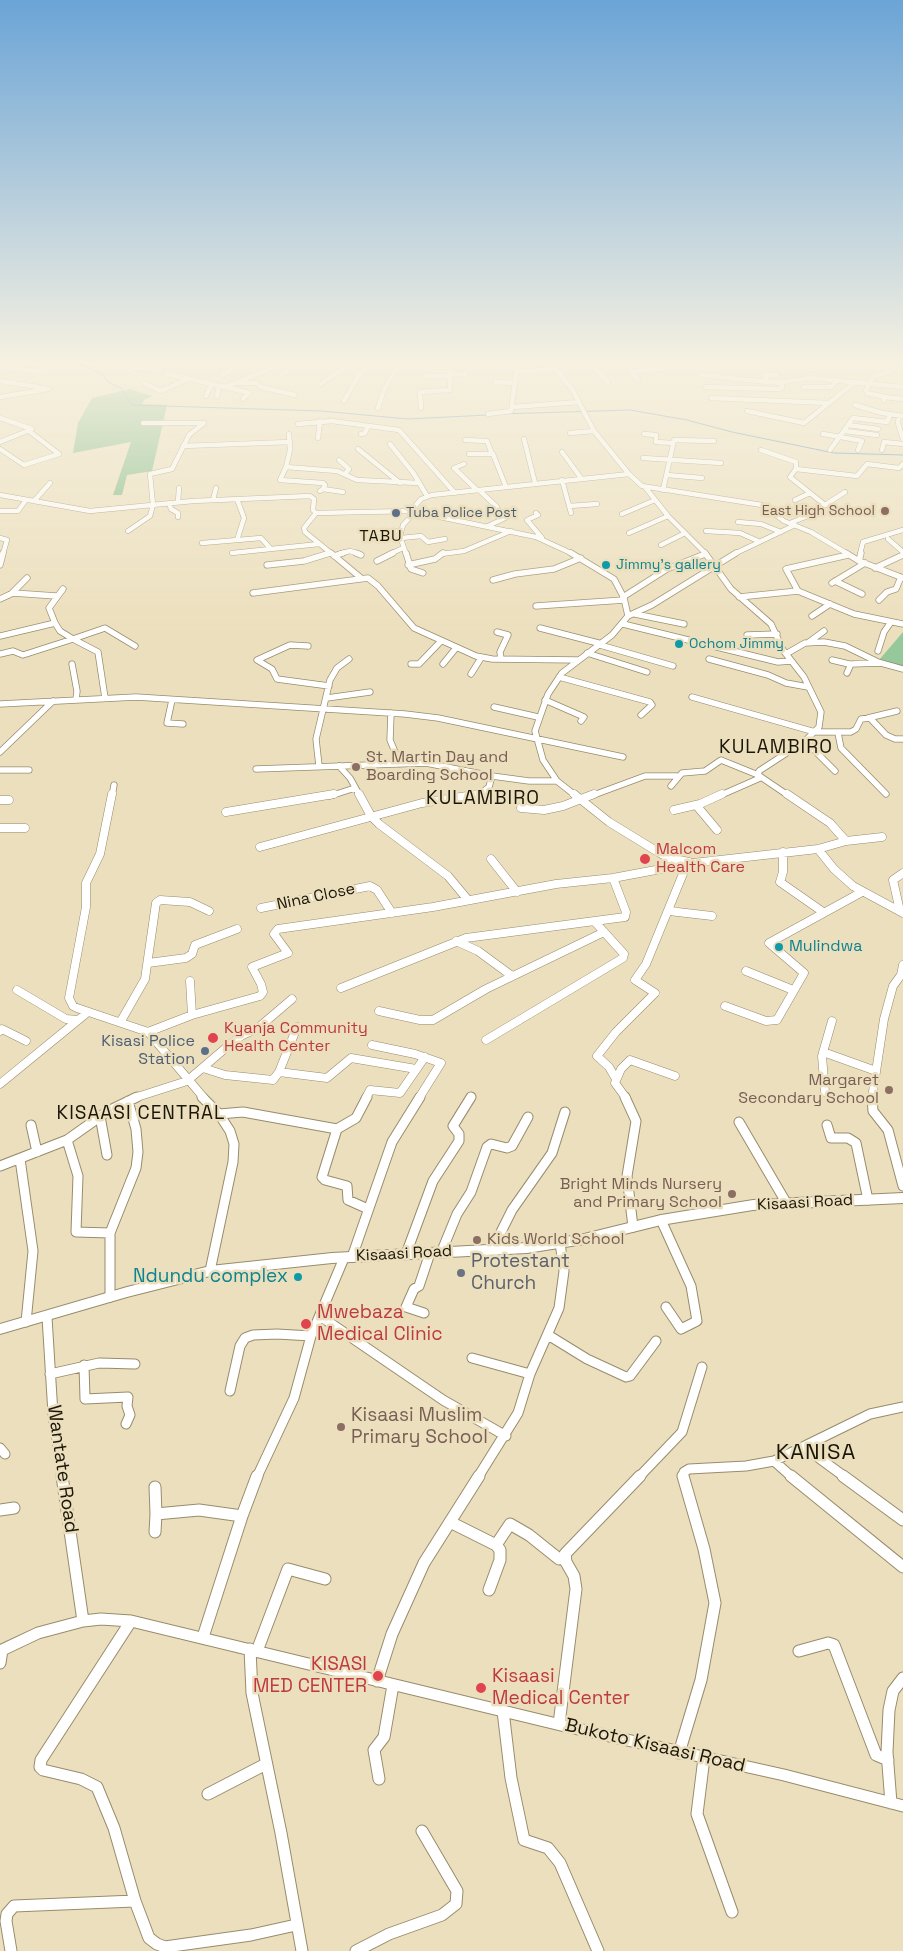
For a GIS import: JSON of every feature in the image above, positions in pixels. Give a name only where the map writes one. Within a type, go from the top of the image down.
[{"type":"main road","name":"Kisaasi Road","points":[[0,1329],[110,1297],[210,1271],[348,1257],[496,1250],[560,1243],[661,1220],[753,1205],[903,1198]]},
{"type":"street","points":[[5,452],[24,465],[59,454],[56,452]]},
{"type":"street","points":[[128,531],[148,518],[153,505],[150,474],[172,469],[180,452]]},
{"type":"street","points":[[0,495],[85,510],[213,500],[313,497],[325,485],[280,480],[286,467],[288,452]]},
{"type":"street","points":[[362,452],[400,483]]},
{"type":"street","points":[[396,452],[419,483],[426,496]]},
{"type":"street","points":[[419,452],[455,493]]},
{"type":"street","points":[[527,452],[535,483]]},
{"type":"street","points":[[562,452],[581,478]]},
{"type":"street","points":[[611,452],[629,474],[645,487],[646,491],[668,516],[714,564],[725,583],[771,624],[786,654],[801,673],[821,715],[822,722],[815,732],[805,741],[758,771],[759,777]]},
{"type":"street","points":[[663,490],[672,452]]},
{"type":"street","points":[[767,452],[796,462],[796,469],[790,477],[825,505]]},
{"type":"street","points":[[469,454],[492,454],[506,487]]},
{"type":"street","points":[[643,458],[721,463]]},
{"type":"street","points":[[339,460],[349,469],[345,474]]},
{"type":"street","points":[[305,468],[319,463]]},
{"type":"street","points":[[464,464],[457,465],[454,468],[506,518],[488,526]]},
{"type":"street","points":[[796,469],[857,476],[867,464],[899,468],[903,465]]},
{"type":"street","points":[[286,467],[335,470],[355,480],[376,479],[400,483],[419,483]]},
{"type":"street","points":[[423,573],[421,570],[411,570],[408,565],[400,531],[426,496],[629,474]]},
{"type":"street","points":[[667,475],[702,478]]},
{"type":"street","points":[[562,480],[571,513]]},
{"type":"street","points":[[34,502],[50,483]]},
{"type":"street","points":[[645,487],[755,503],[862,562],[902,577],[896,589],[887,592],[879,600]]},
{"type":"street","points":[[178,502],[179,488]]},
{"type":"street","points":[[213,500],[216,488]]},
{"type":"street","points":[[323,489],[343,492]]},
{"type":"street","points":[[690,864],[669,858],[609,822],[557,781],[543,760],[535,731],[545,700],[559,677],[578,660],[601,644],[623,624],[628,616],[635,614],[714,564],[758,541],[782,532],[792,524],[818,512],[845,492]]},
{"type":"street","points":[[795,500],[810,493]]},
{"type":"street","points":[[313,497],[313,510],[316,513]]},
{"type":"street","points":[[236,540],[244,518],[237,499]]},
{"type":"street","points":[[0,511],[18,511],[26,500]]},
{"type":"street","points":[[622,514],[655,500]]},
{"type":"street","points":[[169,503],[171,509],[178,513],[178,517]]},
{"type":"street","points":[[570,506],[597,504]]},
{"type":"street","points":[[316,513],[413,512],[456,518],[542,538],[611,576],[624,598],[628,616]]},
{"type":"street","points":[[316,513],[304,529],[319,544],[361,578]]},
{"type":"street","points":[[536,513],[538,516],[527,520],[542,538]]},
{"type":"street","points":[[629,533],[668,516]]},
{"type":"street","points":[[738,522],[761,524],[782,532]]},
{"type":"street","points":[[862,562],[863,542],[903,530]]},
{"type":"street","points":[[374,532],[400,531]]},
{"type":"street","points":[[408,565],[435,559],[447,553],[464,551],[511,531]]},
{"type":"street","points":[[706,531],[739,532],[758,541]]},
{"type":"street","points":[[661,546],[685,533]]},
{"type":"street","points":[[401,538],[421,536],[428,542],[445,540]]},
{"type":"street","points":[[0,538],[8,540],[0,565]]},
{"type":"street","points":[[202,543],[262,538],[270,548]]},
{"type":"street","points":[[888,540],[903,552]]},
{"type":"street","points":[[232,553],[319,544]]},
{"type":"street","points":[[377,561],[404,548]]},
{"type":"street","points":[[267,565],[304,561],[349,551],[361,555]]},
{"type":"street","points":[[536,606],[624,598],[667,569],[705,554]]},
{"type":"street","points":[[798,591],[786,571],[787,569],[848,554]]},
{"type":"street","points":[[875,568],[903,556]]},
{"type":"street","points":[[493,580],[515,574],[554,569],[581,558]]},
{"type":"street","points":[[862,562],[833,582],[862,594]]},
{"type":"street","points":[[0,599],[12,593],[27,578]]},
{"type":"street","points":[[252,593],[369,578],[414,628],[481,658],[578,660]]},
{"type":"street","points":[[63,589],[56,596],[49,611],[60,631],[98,652],[105,698]]},
{"type":"street","points":[[739,597],[798,591],[854,614],[891,622],[902,622]]},
{"type":"street","points":[[12,593],[56,596]]},
{"type":"street","points":[[812,616],[830,604]]},
{"type":"street","points":[[635,614],[684,624]]},
{"type":"street","points":[[878,651],[884,632],[891,622]]},
{"type":"street","points":[[0,636],[55,623]]},
{"type":"street","points":[[623,624],[778,662],[792,661]]},
{"type":"street","points":[[0,654],[11,651],[20,655],[26,654],[104,628],[135,646]]},
{"type":"street","points":[[540,628],[673,666]]},
{"type":"street","points":[[786,654],[809,642],[824,631]]},
{"type":"street","points":[[497,632],[508,634],[500,652],[501,659]]},
{"type":"street","points":[[747,635],[777,634]]},
{"type":"street","points":[[411,664],[419,664],[441,641]]},
{"type":"street","points":[[809,642],[841,644],[880,663],[903,669]]},
{"type":"street","points":[[308,646],[290,644],[256,660],[273,670],[275,678],[329,686]]},
{"type":"street","points":[[443,664],[456,648]]},
{"type":"street","points":[[587,653],[647,672]]},
{"type":"street","points":[[471,674],[481,658]]},
{"type":"street","points":[[319,766],[316,739],[325,709],[329,686],[335,670],[349,659]]},
{"type":"street","points":[[710,659],[768,675],[790,684],[808,687]]},
{"type":"street","points":[[832,660],[849,664],[880,663]]},
{"type":"street","points":[[72,664],[77,691],[76,700]]},
{"type":"street","points":[[847,673],[849,664]]},
{"type":"street","points":[[559,677],[597,689],[650,702],[652,704],[641,715]]},
{"type":"street","points":[[327,698],[370,692]]},
{"type":"street","points":[[0,704],[105,698],[172,700],[391,713],[423,716],[623,758]]},
{"type":"street","points":[[692,698],[815,732],[838,733],[854,731],[860,720],[896,711]]},
{"type":"street","points":[[172,700],[167,723],[183,724]]},
{"type":"street","points":[[545,700],[584,717],[581,721]]},
{"type":"street","points":[[0,752],[53,701]]},
{"type":"street","points":[[494,707],[538,717]]},
{"type":"street","points":[[391,713],[390,740],[392,749],[400,764]]},
{"type":"street","points":[[868,718],[873,720],[886,735],[895,739],[903,738]]},
{"type":"street","points":[[838,733],[841,748],[886,794]]},
{"type":"street","points":[[805,741],[835,771]]},
{"type":"street","points":[[521,808],[544,810],[582,801],[640,777],[677,776],[682,773],[705,771],[721,760],[759,777],[830,823],[846,841]]},
{"type":"street","points":[[256,769],[430,763],[492,776],[529,781],[557,781]]},
{"type":"street","points":[[339,766],[355,788],[371,816],[418,855],[448,876],[468,900]]},
{"type":"street","points":[[0,770],[29,770]]},
{"type":"street","points":[[260,847],[422,803],[479,795],[489,787],[492,776]]},
{"type":"street","points":[[671,786],[677,776]]},
{"type":"street","points":[[674,810],[696,806],[759,777]]},
{"type":"street","points":[[114,785],[100,854],[86,883],[86,907],[69,992],[73,1006],[121,1021],[148,1032],[187,1081],[219,1114],[233,1139],[235,1153],[210,1271]]},
{"type":"street","points":[[226,812],[323,798],[355,788]]},
{"type":"street","points":[[0,800],[9,800]]},
{"type":"street","points":[[696,806],[717,830]]},
{"type":"street","points":[[0,828],[25,828]]},
{"type":"street","points":[[148,1032],[192,1015],[262,995],[259,976],[252,967],[288,953],[274,934],[278,928],[392,913],[556,884],[613,878],[690,864],[818,849],[846,841],[882,837]]},
{"type":"street","points":[[818,849],[834,869],[862,892],[902,912]]},
{"type":"street","points":[[783,852],[783,872],[780,882],[824,912]]},
{"type":"street","points":[[491,859],[517,892]]},
{"type":"street","points":[[616,1079],[609,1067],[597,1056],[616,1032],[655,993],[635,980],[646,964],[690,864]]},
{"type":"street","points":[[902,912],[893,880],[903,873]]},
{"type":"street","points":[[341,988],[456,941],[486,934],[622,918],[626,915],[613,878]]},
{"type":"street","name":"Nina Close","points":[[261,908],[370,886],[377,890],[392,913]]},
{"type":"street","points":[[725,1006],[759,1019],[773,1022],[777,1020],[804,972],[769,942],[862,892]]},
{"type":"street","points":[[121,1021],[142,985],[148,963],[157,902],[190,902],[208,911]]},
{"type":"street","points":[[669,911],[712,916]]},
{"type":"street","points":[[486,1040],[623,958],[624,954],[602,933],[595,922]]},
{"type":"street","points":[[148,963],[186,958],[192,954],[195,945],[237,929]]},
{"type":"street","points":[[379,1011],[420,1020],[433,1020],[512,976],[602,933]]},
{"type":"street","points":[[456,941],[486,955],[512,976]]},
{"type":"street","points":[[903,965],[901,975],[893,986],[884,1019],[871,1103],[873,1110],[886,1124],[896,1163],[902,1169],[903,1186]]},
{"type":"street","points":[[746,971],[793,990]]},
{"type":"street","points":[[190,981],[192,1015]]},
{"type":"street","points":[[17,990],[66,1019],[78,1020]]},
{"type":"street","points":[[0,1166],[67,1140],[100,1116],[145,1093],[187,1081],[228,1046],[241,1036],[258,1028],[292,1000]]},
{"type":"street","points":[[0,1084],[88,1012]]},
{"type":"street","points":[[825,1092],[823,1052],[832,1021]]},
{"type":"street","points":[[203,1068],[225,1075],[251,1076],[268,1081],[273,1080],[279,1072],[298,1027]]},
{"type":"street","points":[[0,1031],[2,1029],[26,1041]]},
{"type":"street","points":[[203,1637],[242,1516],[294,1398],[312,1336],[368,1209],[385,1158],[395,1138],[441,1063],[425,1057],[372,1046]]},
{"type":"street","points":[[823,1052],[876,1071]]},
{"type":"street","points":[[368,1209],[348,1200],[347,1186],[325,1180],[322,1177],[337,1130],[356,1118],[370,1090],[400,1093],[425,1057]]},
{"type":"street","points":[[279,1072],[327,1078],[349,1058],[416,1069]]},
{"type":"street","points":[[633,1227],[627,1176],[636,1121],[626,1098],[615,1084],[616,1079],[626,1063],[634,1060],[675,1076]]},
{"type":"street","points":[[406,1254],[433,1181],[459,1141],[459,1134],[453,1126],[471,1098]]},
{"type":"street","points":[[110,1297],[110,1233],[137,1163],[136,1129],[128,1101]]},
{"type":"street","points":[[219,1114],[243,1112],[337,1130]]},
{"type":"street","points":[[496,1250],[501,1232],[512,1210],[552,1153],[565,1112]]},
{"type":"street","points":[[100,1116],[107,1155]]},
{"type":"street","points":[[424,1313],[406,1307],[414,1289],[419,1286],[435,1253],[471,1192],[487,1147],[491,1144],[507,1148],[512,1146],[528,1117]]},
{"type":"street","points":[[740,1122],[787,1204]]},
{"type":"street","points":[[31,1125],[37,1152]]},
{"type":"street","points":[[827,1125],[831,1138],[848,1138],[856,1143],[868,1200]]},
{"type":"street","points":[[67,1140],[78,1176],[76,1232],[110,1233]]},
{"type":"street","points":[[20,1159],[33,1251],[26,1322]]},
{"type":"street","points":[[661,1220],[691,1286],[696,1321],[680,1329],[666,1307]]},
{"type":"street","points":[[377,1681],[407,1596],[424,1563],[506,1436],[524,1400],[530,1374],[559,1308],[564,1271],[560,1243]]},
{"type":"street","points":[[320,1316],[443,1400],[506,1436]]},
{"type":"street","name":"Wantate Road","points":[[46,1317],[53,1414],[83,1621]]},
{"type":"street","points":[[548,1335],[579,1355],[626,1377],[630,1376],[656,1342]]},
{"type":"street","points":[[230,1392],[240,1346],[248,1336],[312,1336]]},
{"type":"street","points":[[472,1358],[530,1374]]},
{"type":"street","points":[[50,1374],[84,1365],[135,1364]]},
{"type":"street","points":[[84,1365],[85,1399],[128,1397],[127,1406],[130,1415],[126,1424]]},
{"type":"street","points":[[559,1724],[576,1589],[574,1576],[564,1557],[566,1551],[682,1432],[702,1367]]},
{"type":"street","points":[[679,1753],[701,1680],[715,1603],[704,1549],[683,1475],[689,1469],[746,1466],[774,1461],[877,1411],[903,1407]]},
{"type":"street","points":[[804,1447],[903,1520]]},
{"type":"street","points":[[774,1461],[823,1504],[903,1567]]},
{"type":"street","points":[[155,1487],[155,1532]]},
{"type":"street","points":[[0,1510],[14,1508]]},
{"type":"street","points":[[156,1514],[199,1510],[242,1516]]},
{"type":"street","points":[[450,1522],[496,1545],[500,1550],[500,1560],[488,1590]]},
{"type":"street","points":[[496,1545],[510,1524],[529,1535],[559,1559],[564,1557]]},
{"type":"street","points":[[302,1951],[280,1825],[252,1692],[253,1650],[288,1569],[325,1579]]},
{"type":"street","name":"Bukoto Kisaasi Road","points":[[1,1650],[38,1633],[83,1621],[101,1619],[132,1621],[903,1806]]},
{"type":"street","points":[[132,1621],[40,1764],[43,1770],[81,1778],[97,1787],[114,1828],[135,1901],[149,1938],[157,1944],[165,1947],[251,1935],[296,1925]]},
{"type":"street","points":[[799,1651],[828,1643],[834,1645],[876,1755],[888,1760]]},
{"type":"street","points":[[0,1663],[1,1650]]},
{"type":"street","points":[[891,1803],[887,1736],[892,1697],[897,1684],[903,1678]]},
{"type":"street","points":[[379,1779],[374,1750],[384,1737],[393,1685]]},
{"type":"street","points":[[503,1711],[511,1778],[524,1840],[548,1848],[560,1863],[598,1951]]},
{"type":"street","points":[[704,1758],[697,1814],[732,1912]]},
{"type":"street","points":[[208,1794],[266,1764]]},
{"type":"street","points":[[356,1951],[389,1934],[430,1921],[447,1912],[456,1904],[456,1891],[422,1831]]},
{"type":"street","points":[[10,1951],[6,1922],[7,1914],[14,1906],[135,1901]]},
{"type":"green space","points":[[128,452],[156,452],[152,471],[127,475],[122,495],[113,495]]},
{"type":"green space","points":[[903,632],[903,668],[879,660]]},
{"type":"waterway","points":[[829,452],[903,455]]},
{"type":"place","name":"East High School","points":[[885,511]]},
{"type":"place","name":"Tuba Police Post","points":[[396,513]]},
{"type":"place","name":"Jimmy's gallery","points":[[606,565]]},
{"type":"place","name":"Ochom Jimmy","points":[[679,644]]},
{"type":"place","name":"St. Martin Day and Boarding School","points":[[356,767]]},
{"type":"place","name":"Malcom Health Care","points":[[645,859]]},
{"type":"place","name":"Mulindwa","points":[[779,947]]},
{"type":"place","name":"Kyanja Community Health Center","points":[[213,1038]]},
{"type":"place","name":"Kisasi Police Station","points":[[205,1051]]},
{"type":"place","name":"Margaret Secondary School","points":[[889,1090]]},
{"type":"place","name":"Bright Minds Nursery and Primary School","points":[[732,1194]]},
{"type":"place","name":"Kids World School","points":[[477,1240]]},
{"type":"place","name":"Protestant Church","points":[[461,1273]]},
{"type":"place","name":"Ndundu complex","points":[[298,1277]]},
{"type":"place","name":"Mwebaza Medical Clinic","points":[[306,1324]]},
{"type":"place","name":"Kisaasi Muslim Primary School","points":[[341,1427]]},
{"type":"place","name":"KISASI MED CENTER","points":[[378,1676]]},
{"type":"place","name":"Kisaasi Medical Center","points":[[481,1688]]},
{"type":"district","name":"TABU","points":[[381,537]]},
{"type":"district","name":"KULAMBIRO","points":[[776,748]]},
{"type":"district","name":"KULAMBIRO","points":[[483,799]]},
{"type":"district","name":"KISAASI CENTRAL","points":[[141,1114]]},
{"type":"district","name":"KANISA","points":[[816,1453]]}]
